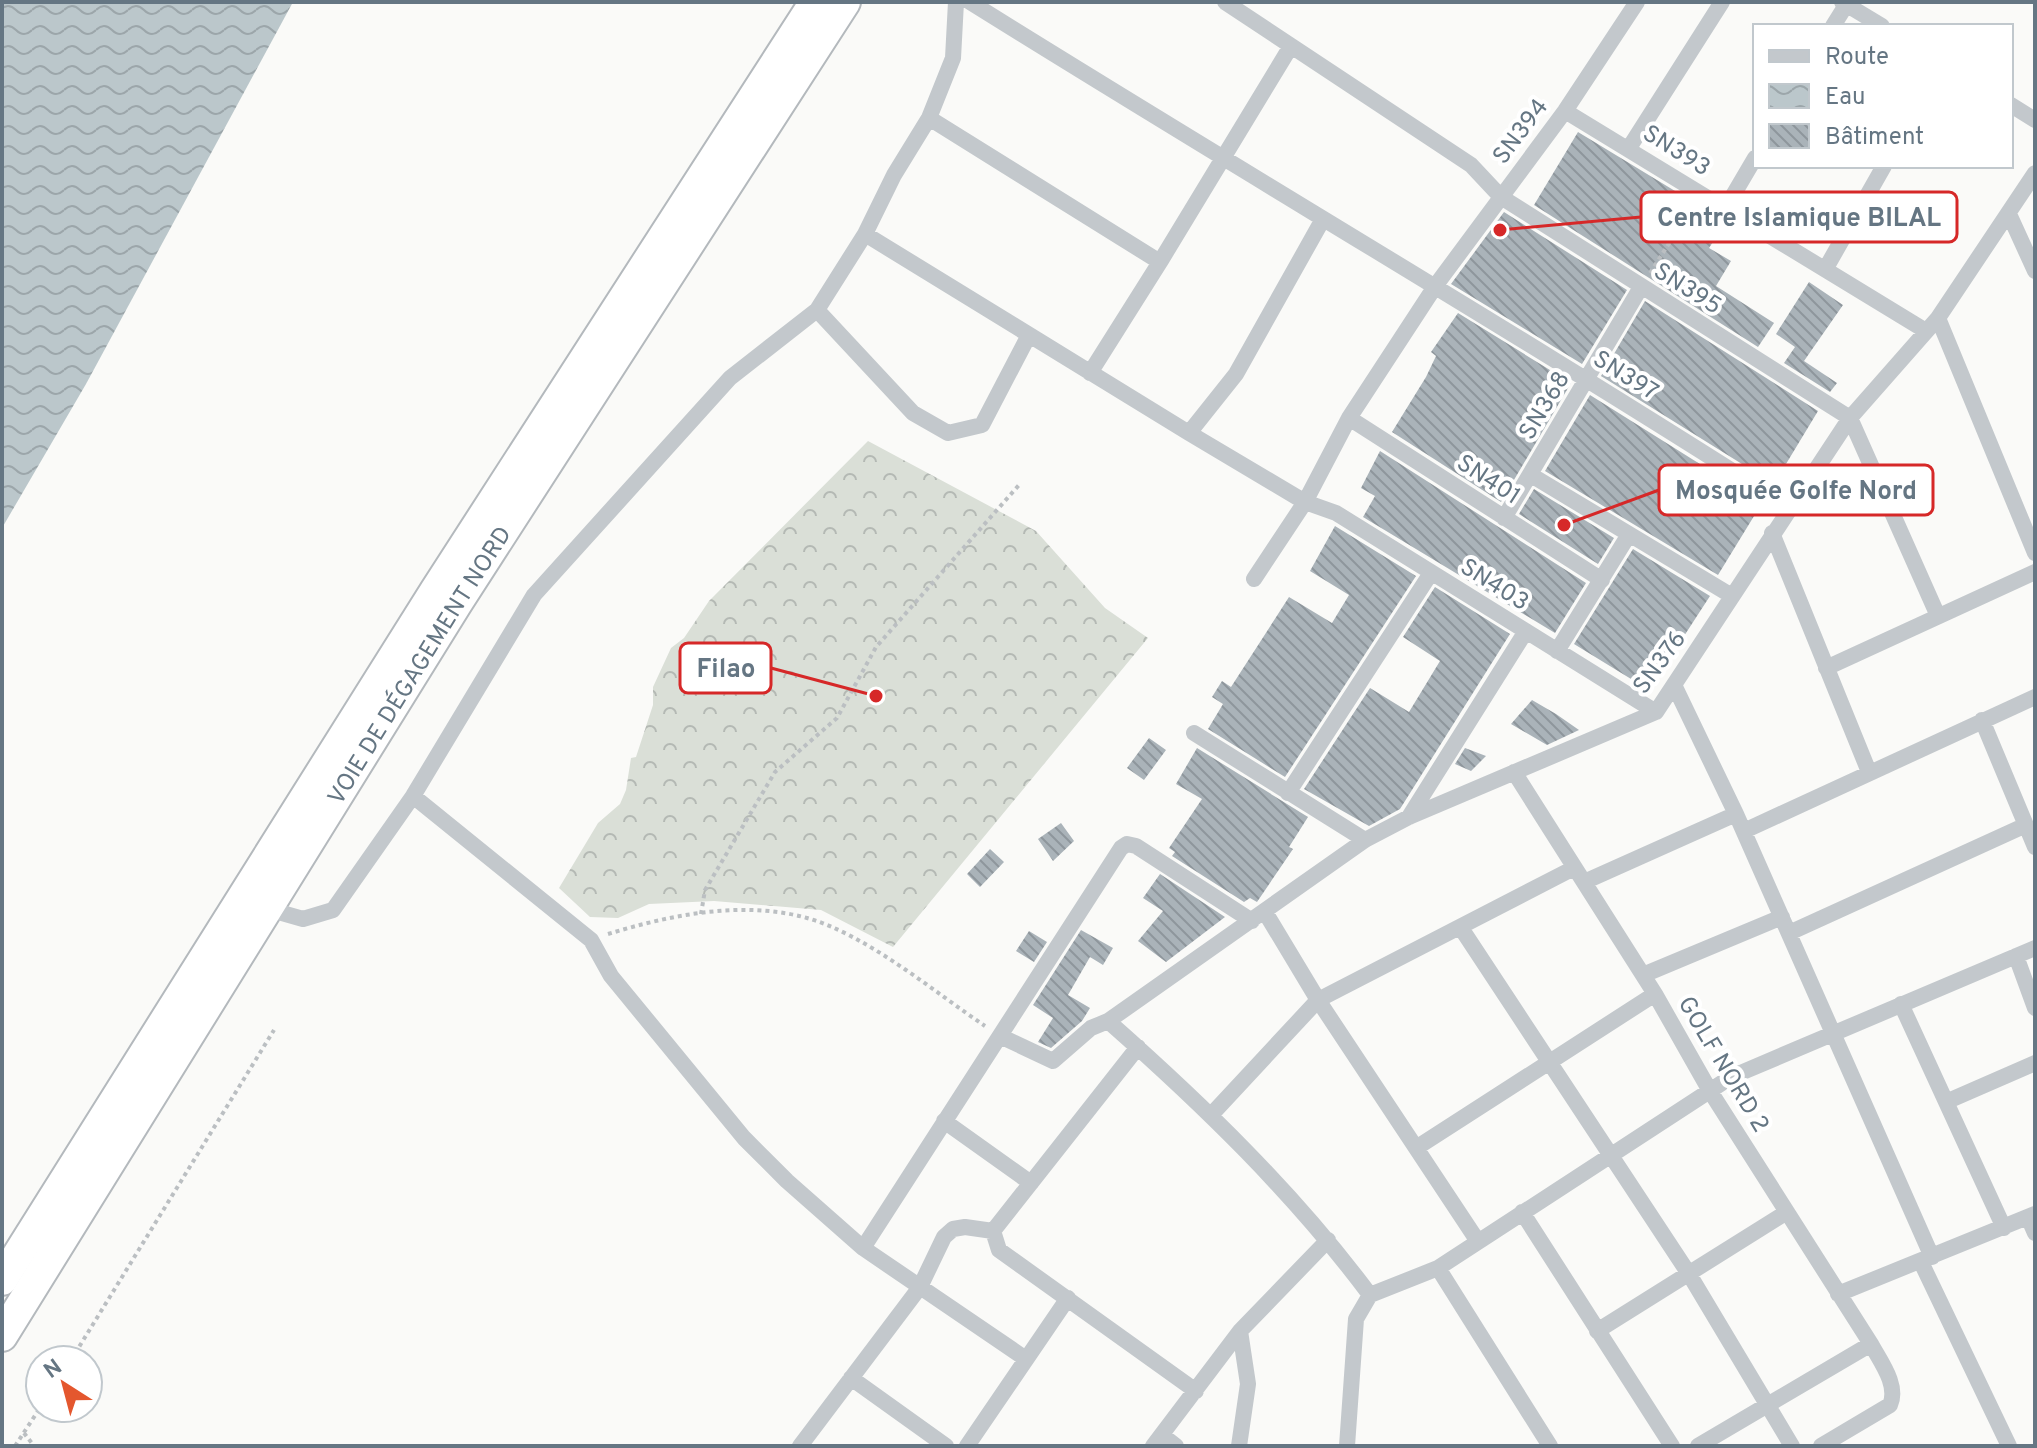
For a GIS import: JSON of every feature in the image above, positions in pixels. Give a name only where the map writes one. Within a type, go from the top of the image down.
[{"type":"highway","name":"VOIE DE DÉGAGEMENT NORD","points":[[2,1280],[435,591],[815,2]]},
{"type":"highway","name":"VOIE DE DÉGAGEMENT NORD","points":[[2,1336],[457,603],[845,2]]},
{"type":"street","points":[[268,909],[303,919],[333,910],[413,796],[534,595],[730,378],[817,310],[865,234],[894,175],[929,118],[953,58],[956,2]]},
{"type":"street","name":"SN397","points":[[970,2],[1221,158],[1588,378],[1789,507]]},
{"type":"street","name":"SN395","points":[[1225,2],[1471,165],[1501,197],[1850,418]]},
{"type":"street","name":"SN394","points":[[1254,579],[1305,502],[1349,418],[1436,285],[1565,111],[1637,2]]},
{"type":"street","points":[[1629,148],[1722,2]]},
{"type":"street","points":[[1834,24],[1845,3],[1879,24]]},
{"type":"street","points":[[1090,373],[1291,46]]},
{"type":"street","points":[[2013,106],[2035,120]]},
{"type":"street","name":"SN393","points":[[1565,111],[1826,268],[1932,325]]},
{"type":"street","points":[[929,118],[1160,262]]},
{"type":"street","points":[[1725,209],[1753,161]]},
{"type":"street","points":[[1826,268],[1883,168]]},
{"type":"street","name":"SN376","points":[[1000,1036],[1053,1061],[1091,1028],[1108,1021],[1365,840],[1409,817],[1656,712],[1850,418],[1932,325],[2035,173]]},
{"type":"street","points":[[2009,214],[2035,271]]},
{"type":"street","points":[[1189,433],[1236,374],[1323,219]]},
{"type":"street","name":"SN403","points":[[865,234],[1305,502],[1336,513],[1656,712]]},
{"type":"street","name":"SN368","points":[[1504,518],[1641,287]]},
{"type":"street","points":[[817,310],[913,413],[948,433],[982,425],[1029,335]]},
{"type":"street","points":[[1932,325],[2028,514],[2035,553]]},
{"type":"street","name":"SN401","points":[[1349,418],[1602,580]]},
{"type":"street","points":[[1850,418],[1938,616]]},
{"type":"street","points":[[1531,475],[1732,596]]},
{"type":"street","points":[[1772,533],[1869,772]]},
{"type":"street","points":[[1557,651],[1628,536]]},
{"type":"street","points":[[1826,668],[2035,572]]},
{"type":"street","points":[[1288,793],[1431,573]]},
{"type":"street","points":[[1409,817],[1526,631]]},
{"type":"street","points":[[1675,687],[1782,917],[1926,1259],[2009,1446]]},
{"type":"street","points":[[1744,831],[2035,697]]},
{"type":"street","points":[[1982,720],[2035,847]]},
{"type":"street","points":[[1194,733],[1365,840]]},
{"type":"street","name":"GOLF NORD 2","points":[[1514,772],[1655,994],[1710,1091],[1871,1344],[1890,1381],[1893,1393],[1890,1405],[1821,1446]]},
{"type":"street","points":[[413,796],[591,940],[611,976],[744,1138],[863,1248],[1026,1359]]},
{"type":"street","points":[[1212,1114],[1318,1000],[1461,928],[1579,875],[1736,814]]},
{"type":"street","points":[[1789,933],[2026,825]]},
{"type":"street","points":[[863,1248],[1127,844],[1136,846],[1259,916],[1477,1240]]},
{"type":"street","points":[[1643,975],[1782,917]]},
{"type":"street","points":[[1461,928],[1689,1274],[1792,1446]]},
{"type":"street","points":[[1347,1446],[1356,1319],[1370,1295],[1438,1268],[1731,1077],[2035,948]]},
{"type":"street","points":[[2016,956],[2035,1008]]},
{"type":"street","points":[[1416,1148],[1655,994]]},
{"type":"street","points":[[1901,1004],[2004,1228]]},
{"type":"street","points":[[1108,1021],[1212,1114],[1328,1240],[1370,1295]]},
{"type":"street","points":[[993,1231],[1138,1047]]},
{"type":"street","points":[[1948,1101],[2035,1063]]},
{"type":"street","points":[[944,1121],[1031,1183]]},
{"type":"street","points":[[1522,1212],[1672,1446]]},
{"type":"street","points":[[1597,1331],[1787,1212]]},
{"type":"street","points":[[1838,1294],[2004,1228],[2033,1221]]},
{"type":"street","points":[[800,1446],[920,1287],[944,1237],[953,1229],[993,1231]]},
{"type":"street","points":[[993,1231],[999,1250],[1196,1391]]},
{"type":"street","points":[[1176,1446],[1158,1440],[1240,1331],[1328,1240]]},
{"type":"street","points":[[1438,1268],[1550,1446]]},
{"type":"street","points":[[967,1446],[1068,1298]]},
{"type":"street","points":[[1239,1446],[1248,1384],[1240,1331]]},
{"type":"street","points":[[1698,1446],[1871,1344]]},
{"type":"street","points":[[851,1378],[946,1446]]},
{"type":"path","points":[[1641,287],[1701,194]]},
{"type":"path","points":[[701,914],[705,890],[775,772],[837,718],[876,647],[1019,485]]},
{"type":"path","points":[[591,940],[641,924],[701,914],[748,910],[808,918],[876,950],[1000,1036]]},
{"type":"path","points":[[81,1344],[274,1030]]},
{"type":"path","points":[[15,1446],[30,1424]]},
{"type":"path","points":[[24,1433],[34,1446]]},
{"type":"green space","points":[[868,441],[1036,531],[1105,608],[1148,638],[893,947],[821,910],[714,901],[649,904],[618,918],[590,917],[559,888],[598,823],[620,804],[626,790],[631,758],[636,757],[653,705],[653,687],[671,648],[684,638],[709,601]]},
{"type":"water","points":[[2,2],[293,2],[86,384],[2,528]]},
{"type":"building","points":[[1578,132],[1726,222],[1709,248],[1731,261],[1716,286],[1774,323],[1758,347],[1534,205]]},
{"type":"building","points":[[1504,212],[1627,290],[1582,364],[1451,284]]},
{"type":"building","points":[[1809,282],[1843,305],[1804,361],[1837,383],[1830,392],[1784,363],[1795,347],[1776,334]]},
{"type":"building","points":[[1645,301],[1818,411],[1774,484],[1601,376]]},
{"type":"building","points":[[1458,313],[1571,383],[1501,502],[1392,432],[1426,377],[1436,356],[1431,352]]},
{"type":"building","points":[[1590,395],[1762,503],[1718,575],[1545,471]]},
{"type":"building","points":[[1380,451],[1586,583],[1555,633],[1363,517],[1375,496],[1361,488]]},
{"type":"building","points":[[1534,489],[1614,538],[1598,564],[1519,514]]},
{"type":"building","points":[[1335,526],[1416,576],[1285,777],[1208,729],[1223,704],[1212,697],[1222,681],[1231,687],[1289,597],[1332,623],[1349,595],[1310,571]]},
{"type":"building","points":[[1633,549],[1710,596],[1649,690],[1574,644]]},
{"type":"building","points":[[1435,587],[1510,634],[1400,809],[1369,826],[1304,789],[1370,688],[1409,712],[1440,661],[1403,637]]},
{"type":"building","points":[[1532,700],[1579,730],[1547,745],[1511,724]]},
{"type":"building","points":[[1149,738],[1166,750],[1144,780],[1127,768]]},
{"type":"building","points":[[1197,748],[1308,817],[1289,847],[1293,849],[1257,902],[1250,898],[1244,902],[1172,856],[1175,852],[1169,848],[1202,799],[1176,784]]},
{"type":"building","points":[[1465,748],[1486,756],[1471,771],[1455,764]]},
{"type":"building","points":[[1061,823],[1074,841],[1053,861],[1038,839]]},
{"type":"building","points":[[990,849],[1004,862],[980,887],[967,874]]},
{"type":"building","points":[[1160,874],[1225,917],[1166,962],[1138,941],[1163,911],[1143,898]]},
{"type":"building","points":[[1081,930],[1113,948],[1103,965],[1090,957],[1068,995],[1090,1008],[1082,1021],[1051,1048],[1038,1042],[1053,1018],[1033,1005]]},
{"type":"building","points":[[1029,931],[1047,942],[1034,962],[1016,951]]},
{"type":"place","name":"Centre Islamique BILAL","points":[[1500,230]]},
{"type":"place","name":"Mosquée Golfe Nord","points":[[1564,525]]},
{"type":"place","name":"Filao","points":[[876,696]]}]
